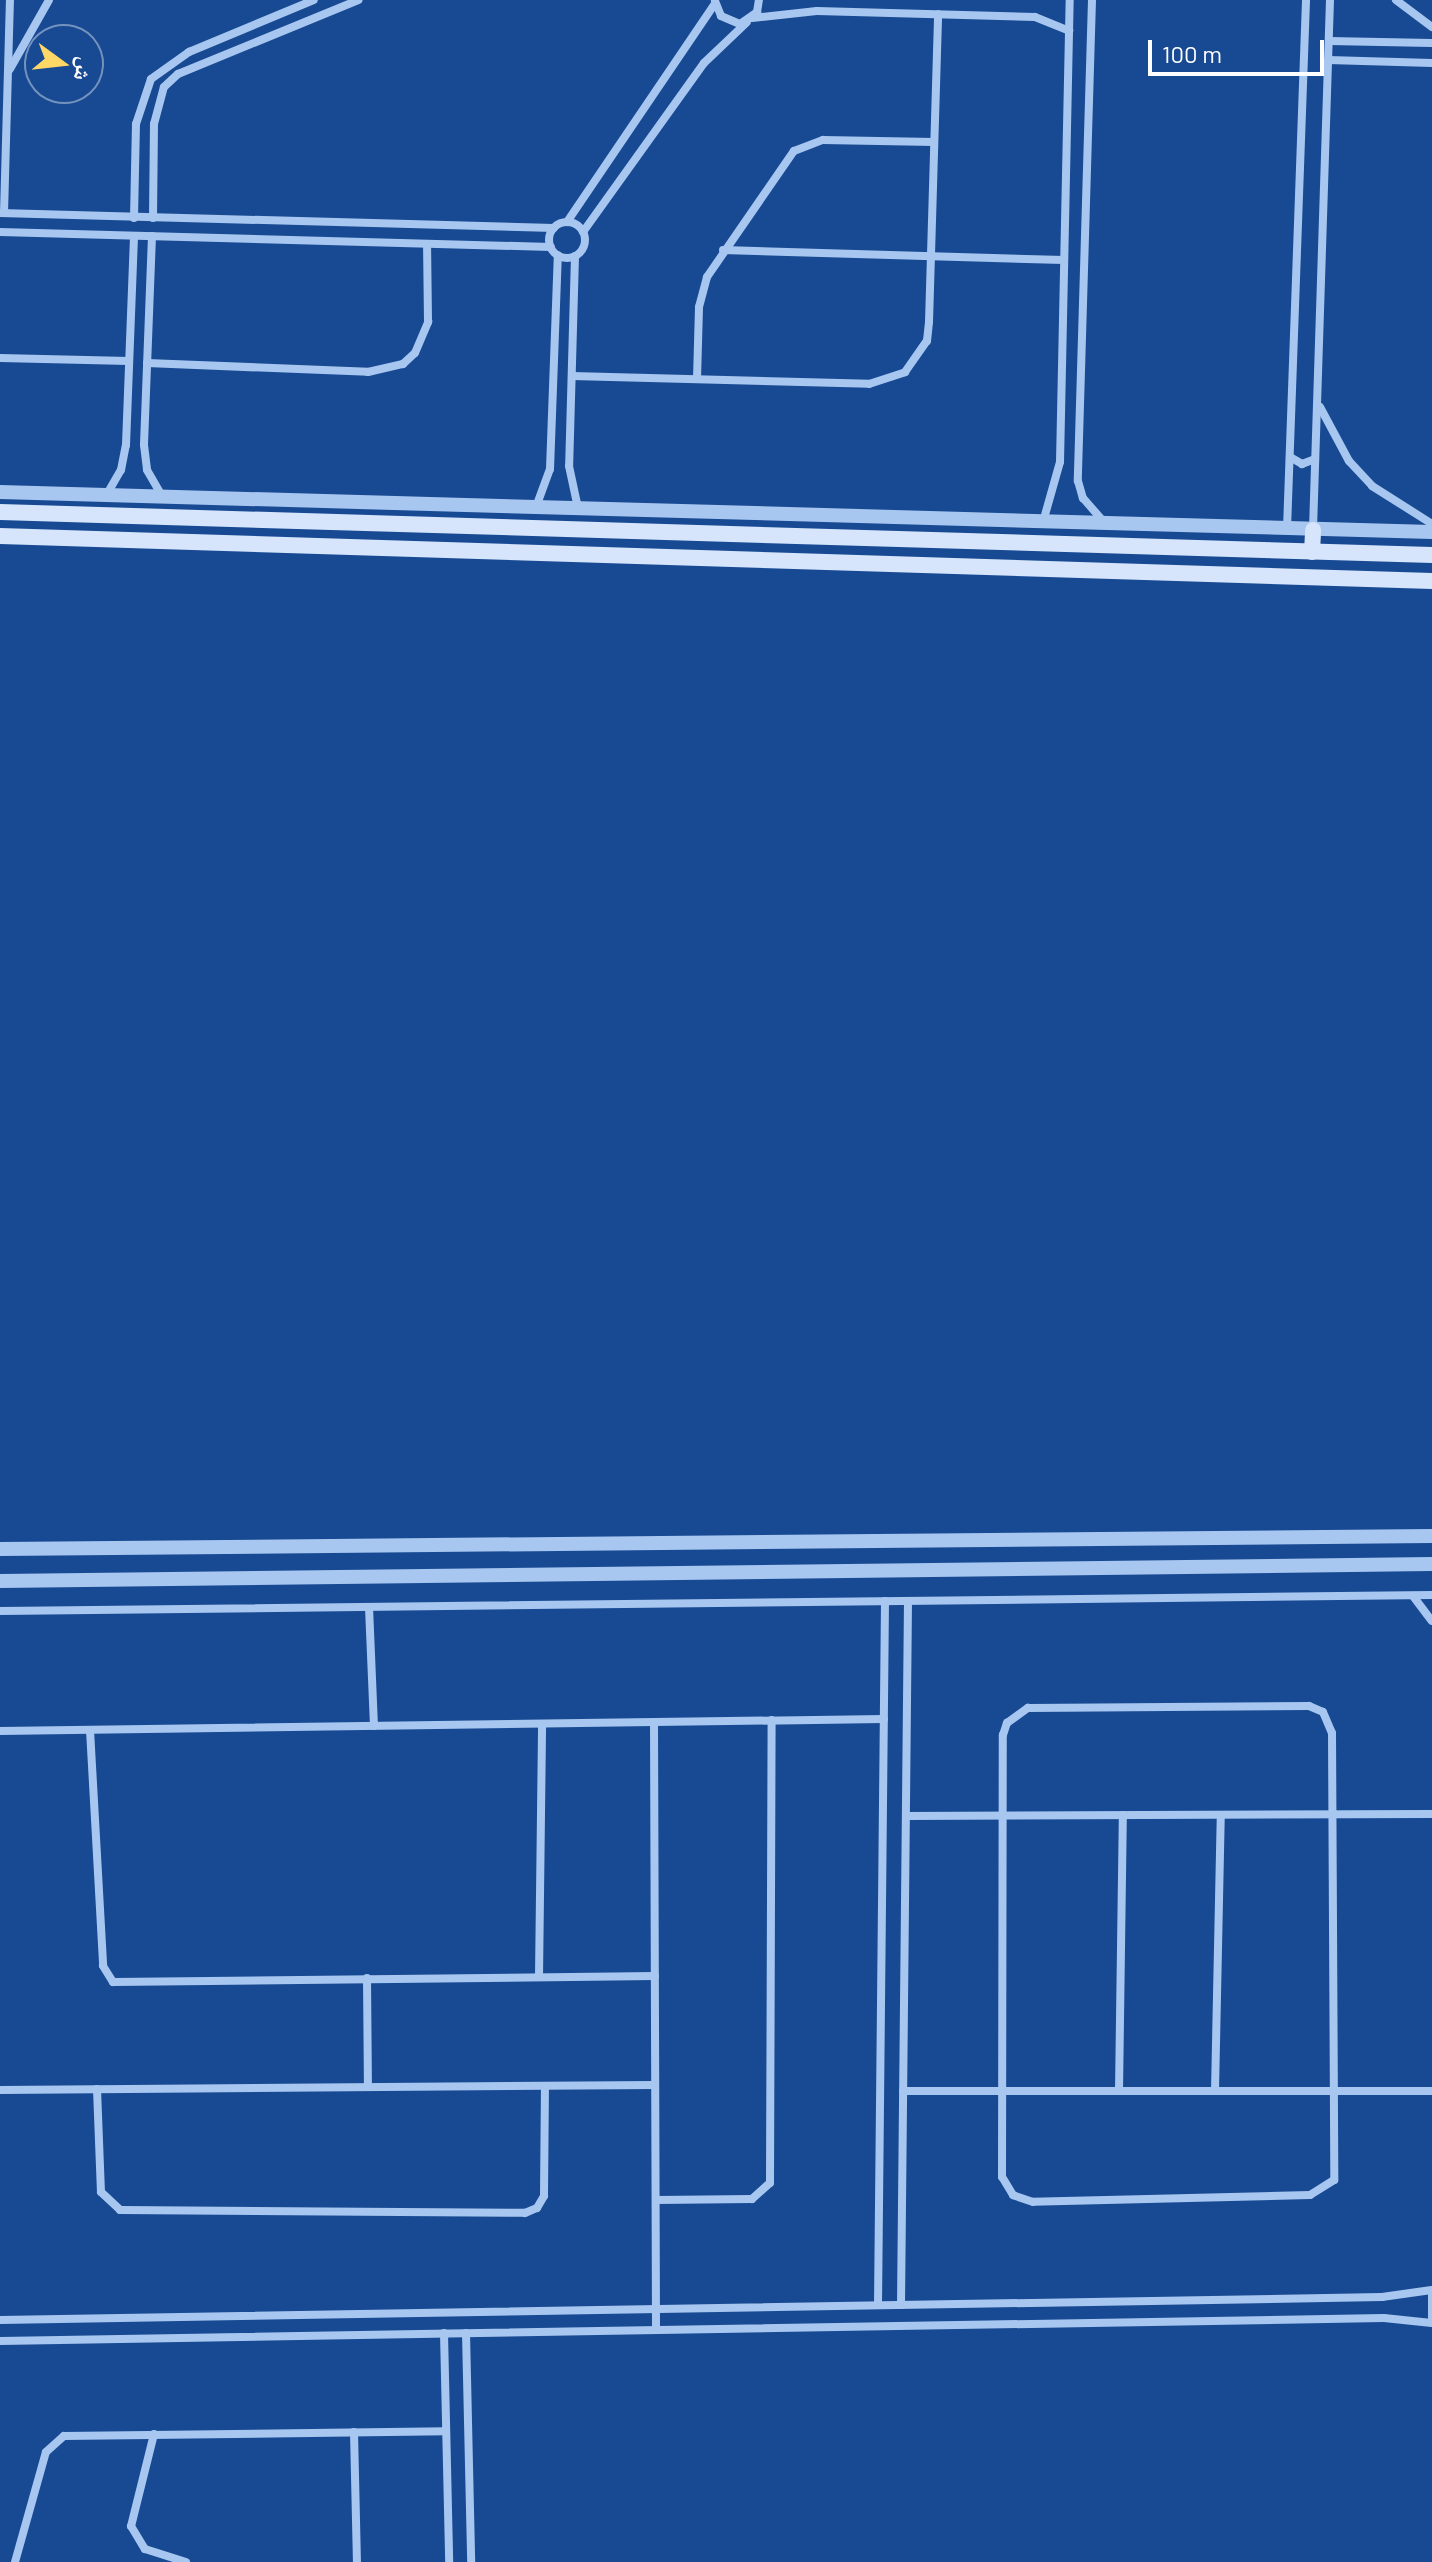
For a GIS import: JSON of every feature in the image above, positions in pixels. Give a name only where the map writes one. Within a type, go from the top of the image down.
[{"type":"main road","points":[[0,512],[1069,541],[1432,555]]},
{"type":"main road","points":[[1069,541],[1070,522]]},
{"type":"main road","points":[[1312,552],[1313,530]]},
{"type":"main road","points":[[0,536],[1432,581]]},
{"type":"street","points":[[10,0],[2,213],[134,218],[554,228],[567,222],[715,2],[726,21],[817,11],[938,14],[1035,17],[1069,31]]},
{"type":"street","points":[[5,80],[49,0]]},
{"type":"street","points":[[134,218],[136,124],[151,79],[189,52],[314,0]]},
{"type":"street","points":[[153,218],[155,114],[164,87],[178,74],[358,0]]},
{"type":"street","points":[[578,509],[570,480],[575,256],[585,243],[583,232],[704,63],[749,20],[759,0]]},
{"type":"street","points":[[1043,522],[1060,462],[1070,0]]},
{"type":"street","points":[[1092,0],[1078,481],[1087,505],[1105,523]]},
{"type":"street","points":[[1287,529],[1306,0]]},
{"type":"street","points":[[1313,530],[1330,0]]},
{"type":"street","points":[[1396,0],[1432,27]]},
{"type":"street","points":[[572,376],[869,384],[905,372],[927,341],[938,14]]},
{"type":"street","points":[[1329,41],[1432,43]]},
{"type":"street","points":[[1328,60],[1432,63]]},
{"type":"street","points":[[697,379],[699,307],[723,250],[794,151],[807,143],[934,142]]},
{"type":"street","points":[[567,222],[583,232]]},
{"type":"street","points":[[551,247],[554,228]]},
{"type":"street","points":[[0,232],[551,247],[558,255],[550,469],[536,508]]},
{"type":"street","points":[[106,495],[121,470],[126,445],[134,236]]},
{"type":"street","points":[[152,236],[144,445],[147,470],[163,497]]},
{"type":"street","points":[[147,363],[368,372],[403,364],[415,353],[428,322],[427,244]]},
{"type":"street","points":[[723,250],[1064,260]]},
{"type":"street","points":[[558,255],[575,256]]},
{"type":"street","points":[[0,358],[129,361]]},
{"type":"street","points":[[1318,401],[1331,433],[1372,486],[1432,524]]},
{"type":"street","points":[[126,445],[144,445]]},
{"type":"street","points":[[1290,457],[1302,464],[1315,459]]},
{"type":"street","points":[[0,492],[1432,532]]},
{"type":"street","points":[[0,1549],[1432,1536]]},
{"type":"street","points":[[0,1581],[1432,1564]]},
{"type":"street","points":[[0,1611],[1432,1595]]},
{"type":"street","points":[[1413,1596],[1432,1621]]},
{"type":"street","points":[[878,2305],[885,1601]]},
{"type":"street","points":[[901,2305],[908,1601]]},
{"type":"street","points":[[369,1607],[374,1726]]},
{"type":"street","points":[[1301,1706],[1323,1712],[1331,1725],[1335,1814],[1337,2173],[1317,2194],[1033,2202],[1013,2195],[1002,2177],[1004,1816],[1003,1735],[1011,1717],[1022,1710],[1301,1706]]},
{"type":"street","points":[[0,1731],[884,1719]]},
{"type":"street","points":[[656,2200],[752,2199],[770,2183],[772,1720]]},
{"type":"street","points":[[654,1722],[656,2330]]},
{"type":"street","points":[[539,1977],[542,1724]]},
{"type":"street","points":[[90,1730],[103,1966],[109,1979],[122,1985],[367,1978],[655,1976]]},
{"type":"street","points":[[906,1816],[1432,1814]]},
{"type":"street","points":[[1119,2091],[1123,1815]]},
{"type":"street","points":[[1215,2091],[1221,1815]]},
{"type":"street","points":[[367,1978],[368,2087]]},
{"type":"street","points":[[0,2090],[655,2085]]},
{"type":"street","points":[[97,2089],[101,2192],[120,2210],[525,2213],[537,2208],[544,2196],[545,2086]]},
{"type":"street","points":[[903,2091],[1432,2091]]},
{"type":"street","points":[[0,2320],[1382,2297],[1432,2293],[1432,2320],[1384,2318],[0,2341]]},
{"type":"street","points":[[444,2333],[449,2562]]},
{"type":"street","points":[[466,2333],[471,2562]]},
{"type":"street","points":[[15,2562],[51,2444],[72,2434],[446,2431]]},
{"type":"street","points":[[354,2432],[357,2562]]},
{"type":"street","points":[[154,2434],[131,2519],[133,2532],[145,2549],[186,2562]]}]
